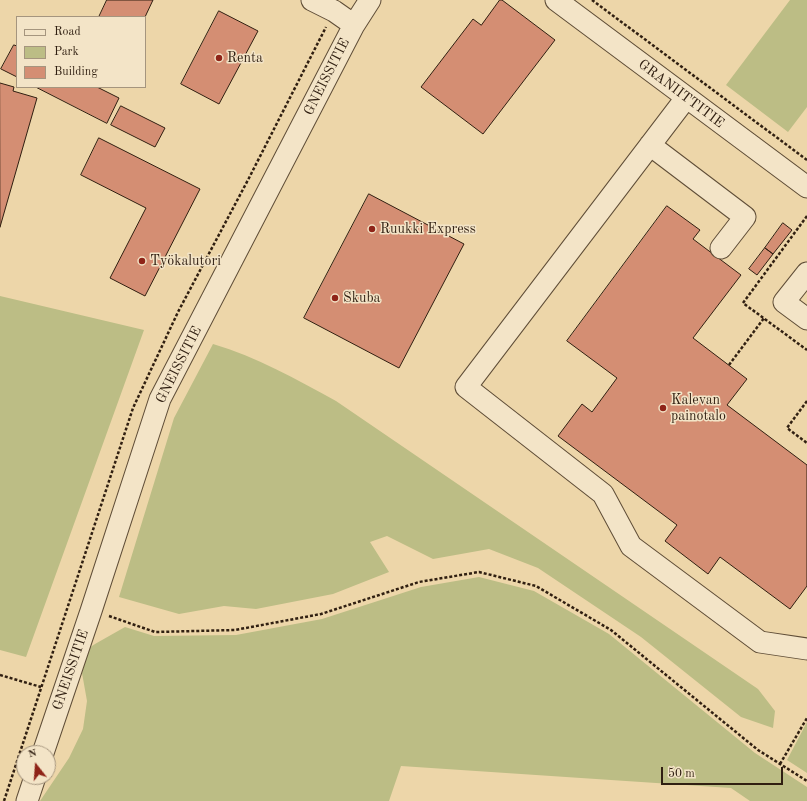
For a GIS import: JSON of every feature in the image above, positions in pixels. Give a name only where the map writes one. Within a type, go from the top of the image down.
[{"type":"street","points":[[312,0],[334,11],[354,25]]},
{"type":"street","name":"GNEISSITIE","points":[[46,745],[160,399],[354,25],[370,0]]},
{"type":"street","name":"GRANIITTITIE","points":[[556,0],[807,188]]},
{"type":"street","points":[[686,98],[466,387],[603,494],[630,546],[760,642],[807,649]]},
{"type":"street","points":[[650,145],[745,217],[721,248]]},
{"type":"street","points":[[807,273],[784,302],[807,319]]},
{"type":"street","points":[[27,801],[32,785]]},
{"type":"path","points":[[592,0],[807,160]]},
{"type":"path","points":[[729,365],[764,318]]},
{"type":"path","points":[[807,401],[786,428],[807,443]]},
{"type":"path","points":[[69,602],[91,611],[155,632],[235,630],[321,614],[420,582],[479,572],[536,586],[611,630],[758,750],[807,781]]},
{"type":"path","points":[[0,675],[41,687]]},
{"type":"path","points":[[780,764],[807,718]]},
{"type":"green space","points":[[790,0],[807,0],[807,107],[788,132],[726,85]]},
{"type":"green space","points":[[0,296],[144,330],[26,657],[0,650]]},
{"type":"green space","points":[[213,344],[261,362],[336,401],[758,689],[775,711],[773,728],[741,717],[641,637],[538,568],[489,549],[433,559],[387,536],[370,542],[389,572],[333,594],[256,609],[224,606],[179,614],[119,597],[174,418]]},
{"type":"green space","points":[[479,577],[534,591],[609,634],[755,753],[807,787],[807,801],[750,801],[731,788],[401,766],[389,801],[40,801],[51,785],[56,785],[56,777],[69,758],[83,729],[87,701],[82,673],[89,648],[125,627],[154,636],[236,635],[322,619],[421,587]]},
{"type":"green space","points":[[807,722],[807,773],[787,760]]},
{"type":"building","points":[[107,0],[153,0],[145,16],[99,16]]},
{"type":"building","points":[[500,0],[555,40],[483,134],[421,87],[473,19],[481,25]]},
{"type":"building","name":"Renta","points":[[219,11],[258,31],[219,104],[181,84]]},
{"type":"building","points":[[14,45],[16,46],[16,76],[1,69]]},
{"type":"building","points":[[0,83],[14,87],[13,91],[37,98],[0,227]]},
{"type":"building","points":[[38,88],[99,88],[119,98],[107,123]]},
{"type":"building","points":[[121,106],[165,128],[155,147],[111,125]]},
{"type":"building","points":[[99,138],[200,189],[145,296],[110,278],[146,208],[81,175]]},
{"type":"building","points":[[369,194],[464,244],[399,368],[304,318]]},
{"type":"building","name":"Kalevan painotalo","points":[[667,206],[700,230],[693,239],[741,275],[693,338],[747,379],[727,405],[807,465],[807,586],[790,609],[720,557],[708,574],[665,541],[677,525],[558,436],[582,404],[592,412],[617,378],[567,341]]},
{"type":"building","points":[[783,223],[792,230],[773,254],[765,248]]},
{"type":"building","points":[[765,248],[773,254],[757,275],[749,269]]},
{"type":"place","name":"Renta","points":[[219,58]]},
{"type":"place","name":"Ruukki Express","points":[[372,229]]},
{"type":"place","name":"Työkalutori","points":[[142,261]]},
{"type":"place","name":"Skuba","points":[[335,298]]},
{"type":"place","name":"Kalevan painotalo","points":[[663,408]]}]
